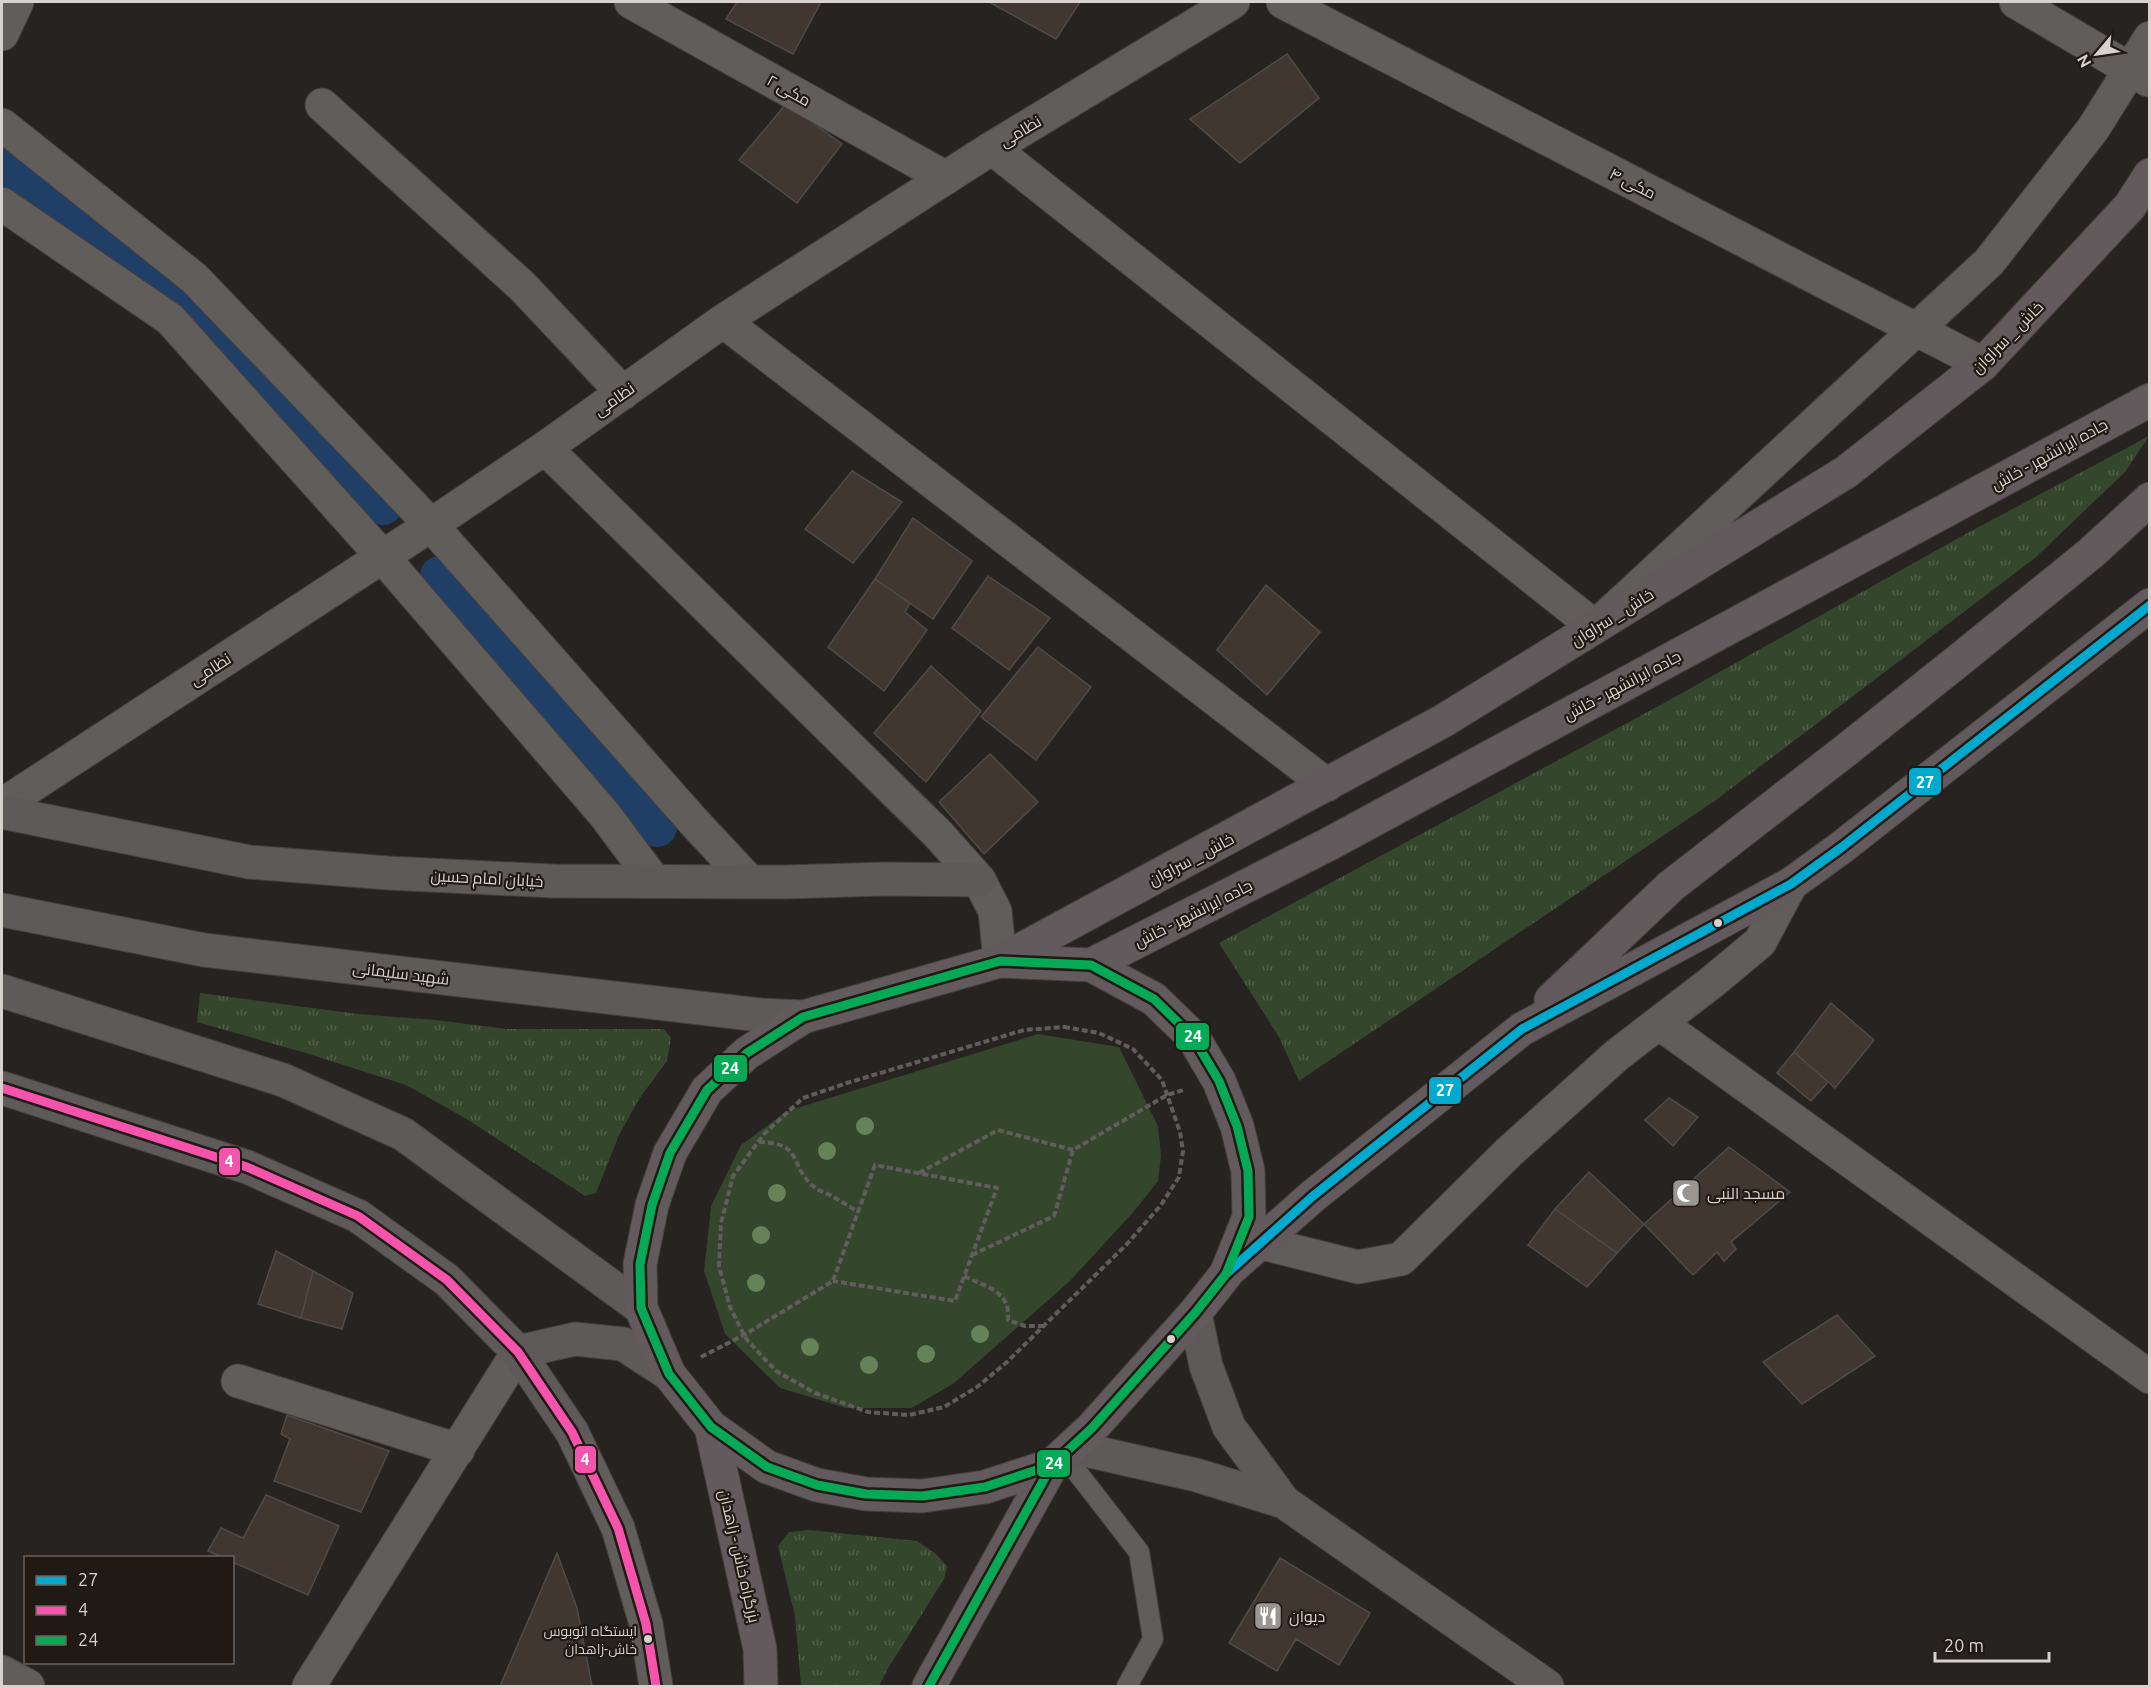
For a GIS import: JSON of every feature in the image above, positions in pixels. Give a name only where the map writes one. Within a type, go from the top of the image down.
[{"type":"highway","name":"خاش _ سراوان","points":[[1000,961],[1443,721],[1845,472],[1983,364],[2130,206],[2150,175]]},
{"type":"highway","name":"جاده ایرانشهر - خاش","points":[[1091,965],[1329,844],[2150,399]]},
{"type":"highway","points":[[930,1686],[1062,1455],[1092,1428],[1195,1313],[1226,1274],[1313,1196],[1522,1029],[1671,886],[1972,650],[2091,553],[2150,499]]},
{"type":"highway","points":[[1522,1029],[1791,884],[1851,840],[2150,605]]},
{"type":"highway","points":[[1062,1455],[985,1487],[922,1496],[866,1494],[817,1485],[767,1467],[711,1427],[669,1374],[641,1308],[640,1264],[652,1205],[670,1153],[707,1090],[747,1053],[802,1017],[1000,961],[1091,965],[1154,999],[1193,1037],[1219,1081],[1237,1126],[1248,1171],[1249,1217],[1226,1274]]},
{"type":"highway","name":"بزرگراه خاش - زاهدان","points":[[711,1427],[760,1649],[761,1686]]},
{"type":"street","points":[[2,34],[17,2]]},
{"type":"street","name":"مکی ۲","points":[[632,2],[946,178]]},
{"type":"street","name":"نظامی","points":[[2,805],[431,525],[545,448],[723,321],[992,148],[1233,2]]},
{"type":"street","name":"مکی ۴","points":[[1284,2],[1983,364]]},
{"type":"street","points":[[2016,2],[2140,75]]},
{"type":"street","points":[[992,148],[1595,627],[1989,262],[2093,129],[2140,75],[2150,38]]},
{"type":"street","points":[[322,105],[522,286],[623,393]]},
{"type":"street","points":[[2,125],[194,278],[431,525],[749,881]]},
{"type":"street","points":[[2,204],[170,319],[382,556],[605,815],[654,881]]},
{"type":"street","points":[[723,321],[1327,785]]},
{"type":"street","points":[[545,448],[938,834],[979,880],[994,912],[1000,961]]},
{"type":"street","name":"خیابان امام حسین","points":[[2,812],[249,862],[388,873],[553,881],[979,880]]},
{"type":"street","points":[[1262,1243],[1358,1267],[1401,1259],[1509,1152],[1617,1055],[1760,942],[1791,884]]},
{"type":"street","name":"شهید سلیمانی","points":[[3,910],[204,950],[760,1015],[802,1017]]},
{"type":"street","points":[[2,991],[283,1080],[403,1134],[641,1308]]},
{"type":"street","points":[[1659,1023],[2150,1377]]},
{"type":"street","points":[[2,1088],[247,1167],[358,1216],[447,1280],[518,1352],[572,1432],[618,1528],[646,1624],[656,1686]]},
{"type":"street","points":[[1195,1313],[1206,1366],[1229,1427],[1284,1502]]},
{"type":"street","points":[[309,1686],[518,1352],[575,1340],[623,1344],[669,1374]]},
{"type":"street","points":[[238,1381],[458,1450]]},
{"type":"street","points":[[1062,1455],[1196,1475],[1284,1502],[1547,1686]]},
{"type":"street","points":[[2,1672],[28,1686]]},
{"type":"lane","points":[[1062,1455],[1139,1552],[1153,1639],[1127,1686]]},
{"type":"path","points":[[1064,1027],[1099,1033],[1133,1049],[1162,1080],[1167,1095],[1180,1132],[1183,1151],[1179,1177],[1161,1206],[1127,1244],[1007,1362],[977,1387],[944,1407],[909,1415],[868,1412],[815,1393],[776,1371],[744,1335],[730,1307],[719,1266],[721,1223],[733,1176],[758,1142],[803,1098],[1024,1030],[1064,1027]]},
{"type":"path","points":[[972,1255],[1054,1216],[1073,1150],[1167,1095],[1219,1081]]},
{"type":"path","points":[[918,1173],[998,1130],[1073,1150]]},
{"type":"path","points":[[758,1142],[775,1142],[787,1148],[814,1187],[858,1212]]},
{"type":"path","points":[[669,1374],[744,1335],[833,1281],[875,1165],[997,1188],[955,1301],[833,1281]]},
{"type":"path","points":[[964,1276],[1002,1295],[1009,1308],[1008,1320],[1025,1326],[1043,1326]]},
{"type":"green space","points":[[2149,436],[2125,472],[2035,558],[1716,800],[1299,1081],[1279,1037],[1219,943],[1666,702],[1960,537]]},
{"type":"green space","points":[[200,993],[358,1014],[507,1029],[664,1029],[671,1038],[667,1061],[639,1099],[619,1135],[596,1193],[585,1196],[465,1118],[406,1085],[197,1022]]},
{"type":"green space","points":[[1038,1034],[1119,1047],[1158,1126],[1161,1156],[1158,1181],[1136,1209],[1070,1281],[954,1383],[912,1408],[846,1408],[780,1388],[725,1334],[704,1271],[711,1206],[741,1145],[787,1111]]},
{"type":"green space","points":[[810,1530],[917,1541],[935,1553],[947,1566],[944,1579],[879,1686],[801,1686],[795,1616],[778,1546],[789,1532]]},
{"type":"building","points":[[737,2],[821,2],[793,54],[726,19]]},
{"type":"building","points":[[989,2],[1080,2],[1056,39]]},
{"type":"building","points":[[1287,54],[1319,98],[1240,163],[1190,119]]},
{"type":"building","points":[[786,104],[842,144],[797,203],[739,160]]},
{"type":"building","points":[[852,471],[902,502],[853,563],[805,529]]},
{"type":"building","points":[[913,518],[972,561],[933,619],[875,579]]},
{"type":"building","points":[[988,576],[1050,618],[1009,670],[952,628]]},
{"type":"building","points":[[875,579],[910,603],[905,612],[927,630],[884,691],[828,647]]},
{"type":"building","points":[[1266,585],[1320,632],[1267,695],[1217,650]]},
{"type":"building","points":[[1038,647],[1091,687],[1036,760],[981,717]]},
{"type":"building","points":[[931,666],[981,711],[926,782],[874,733]]},
{"type":"building","points":[[990,754],[1038,802],[984,854],[939,802]]},
{"type":"building","points":[[1831,1003],[1874,1040],[1835,1088],[1794,1052]]},
{"type":"building","points":[[1794,1052],[1828,1082],[1811,1101],[1777,1073]]},
{"type":"building","points":[[1669,1098],[1698,1117],[1673,1146],[1645,1120]]},
{"type":"building","points":[[1729,1147],[1790,1192],[1731,1242],[1736,1249],[1724,1261],[1717,1252],[1693,1275],[1644,1224]]},
{"type":"building","points":[[1589,1172],[1644,1224],[1617,1253],[1555,1209]]},
{"type":"building","points":[[1555,1209],[1617,1253],[1587,1287],[1528,1245]]},
{"type":"building","points":[[276,1251],[313,1271],[301,1318],[258,1304]]},
{"type":"building","points":[[313,1271],[353,1293],[342,1329],[301,1318]]},
{"type":"building","points":[[1837,1315],[1875,1356],[1802,1404],[1763,1362]]},
{"type":"building","points":[[287,1415],[389,1451],[361,1512],[274,1481],[290,1439],[281,1434]]},
{"type":"building","points":[[266,1495],[339,1526],[308,1595],[234,1563],[234,1556],[219,1556],[208,1551],[221,1528],[243,1538]]},
{"type":"building","points":[[557,1553],[577,1608],[592,1686],[500,1686]]},
{"type":"building","points":[[1280,1558],[1370,1613],[1339,1665],[1296,1639],[1277,1671],[1229,1643]]},
{"type":"waterway","points":[[2,161],[191,297],[383,505]]},
{"type":"waterway","points":[[440,576],[657,827]]},
{"type":"transit line","name":"27","points":[[1226,1274],[1313,1196],[1522,1029],[1791,884],[1842,847],[2150,605]]},
{"type":"transit line","name":"24","points":[[929,1686],[1052,1465],[1092,1428],[1195,1313],[1226,1274],[1249,1217],[1248,1171],[1237,1126],[1219,1081],[1193,1037],[1154,999],[1091,965],[1000,961],[803,1017],[747,1053],[707,1090],[670,1153],[652,1205],[640,1264],[641,1308],[669,1374],[711,1427],[767,1467],[817,1485],[866,1494],[922,1496],[985,1487],[1052,1465]]},
{"type":"transit line","name":"4","points":[[2,1088],[247,1167],[358,1216],[447,1280],[518,1352],[572,1432],[618,1528],[646,1624],[656,1686]]},
{"type":"place","name":"مسجد النبی","points":[[1686,1193]]},
{"type":"place","name":"دیوان","points":[[1268,1616]]},
{"type":"place","name":"ایستگاه اتوبوس خاش-زاهدان","points":[[648,1639]]}]
